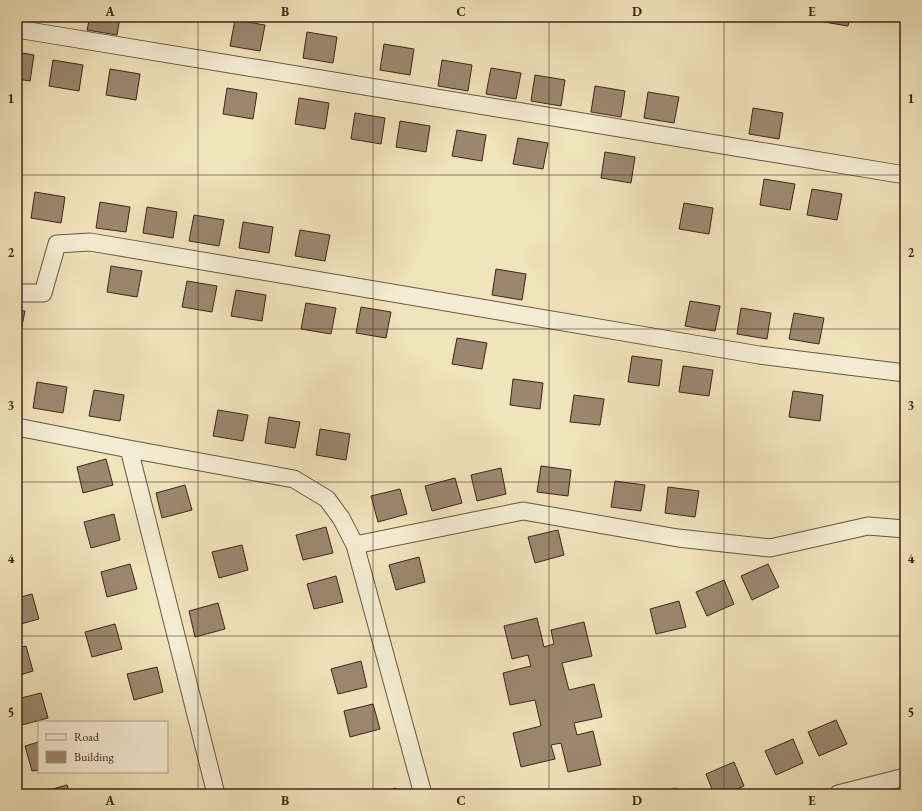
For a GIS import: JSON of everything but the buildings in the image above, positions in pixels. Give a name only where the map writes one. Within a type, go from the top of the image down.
[{"type":"street","points":[[17,29],[905,174]]},
{"type":"street","points":[[17,293],[43,294],[56,244],[90,242],[759,355],[905,374]]},
{"type":"street","points":[[17,427],[129,450],[294,480],[327,499],[341,518],[355,545],[424,794]]},
{"type":"street","points":[[129,450],[216,794]]},
{"type":"street","points":[[355,545],[523,511],[678,538],[770,548],[868,526],[905,529]]},
{"type":"street","points":[[838,794],[905,777]]}]
